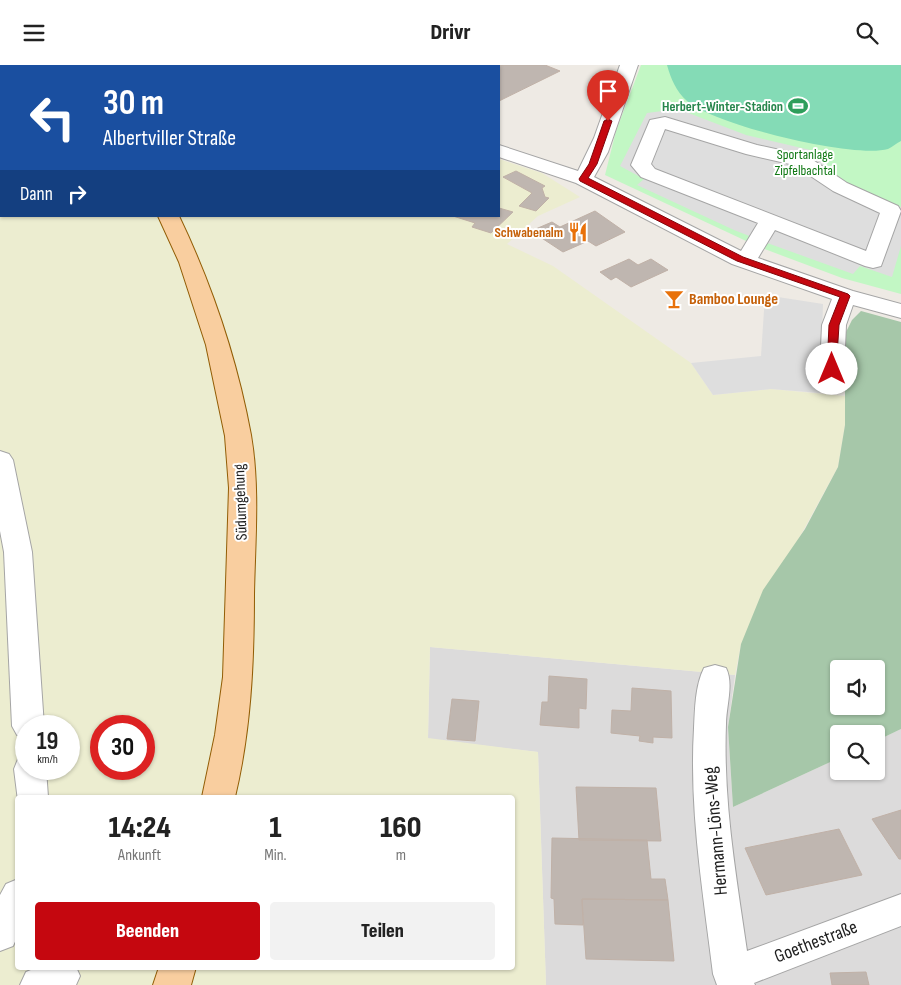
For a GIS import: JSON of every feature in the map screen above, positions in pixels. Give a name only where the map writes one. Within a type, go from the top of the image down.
[{"type":"main road","name":"Südumgehung","points":[[168,217],[190,261],[218,345],[238,436],[242,506],[238,677],[231,735],[218,795]]},
{"type":"main road","points":[[172,985],[177,970]]},
{"type":"street","points":[[583,179],[596,157],[610,112],[629,65]]},
{"type":"street","points":[[665,123],[753,150],[800,160],[840,187],[891,209],[872,261],[770,221],[648,173],[641,165],[657,125],[665,123]]},
{"type":"street","points":[[503,157],[583,179],[745,261],[845,296],[901,311]]},
{"type":"street","points":[[745,261],[770,221]]},
{"type":"street","points":[[832,369],[834,325],[845,296]]},
{"type":"street","points":[[0,460],[18,552],[27,715]]},
{"type":"street","name":"Hermann-Löns-Weg","points":[[715,677],[709,711],[712,822],[734,979]]},
{"type":"street","points":[[31,780],[32,795]]},
{"type":"street","points":[[0,934],[15,902]]},
{"type":"street","name":"Goethestraße","points":[[734,979],[901,910]]},
{"type":"shaded area","points":[[678,109],[746,135],[819,152],[824,166],[853,187],[901,207],[901,246],[892,277],[860,266],[853,274],[734,230],[637,185],[644,179],[620,166],[647,113]]},
{"type":"shaded area","points":[[765,295],[823,304],[820,393],[771,389],[713,395],[691,363],[761,356]]},
{"type":"shaded area","points":[[430,647],[735,675],[728,727],[733,807],[830,762],[830,780],[885,780],[885,737],[901,729],[901,985],[546,985],[538,752],[428,739]]},
{"type":"green space","name":"Sportanlage Zipfelbachtal","points":[[641,65],[901,65],[901,294],[842,278],[759,247],[605,175],[616,131]]},
{"type":"green space","name":"Herbert-Winter-Stadion","points":[[667,65],[901,65],[901,141],[888,149],[871,151],[846,149],[785,138],[725,120],[687,101],[674,85]]},
{"type":"green space","points":[[500,159],[542,173],[580,197],[538,216],[507,244],[553,266],[691,363],[713,395],[771,389],[845,396],[845,425],[838,467],[741,644],[735,675],[430,647],[428,738],[538,752],[546,985],[0,985],[0,217],[500,217]]},
{"type":"green space","points":[[861,311],[901,322],[901,729],[885,737],[885,725],[830,725],[830,762],[733,807],[728,727],[741,644],[763,590],[805,529],[838,467],[845,425],[845,334],[852,320]]},
{"type":"building","points":[[500,65],[545,65],[560,71],[500,101]]},
{"type":"building","points":[[516,171],[545,186],[542,188],[545,197],[549,198],[536,211],[519,206],[532,193],[503,177]]},
{"type":"building","points":[[500,208],[513,212],[491,233],[472,227],[475,223],[456,217],[500,217]]},
{"type":"building","name":"Schwabenalm","points":[[595,211],[625,232],[596,246],[588,241],[563,252],[531,231],[552,222],[560,227]]},
{"type":"building","points":[[629,259],[638,265],[651,259],[668,270],[631,287],[616,277],[611,280],[600,272]]},
{"type":"building","points":[[549,676],[587,679],[586,709],[579,708],[579,728],[540,725],[542,702],[548,702]]},
{"type":"building","points":[[632,688],[671,691],[672,738],[653,737],[653,743],[639,741],[640,736],[611,733],[612,710],[631,711]]},
{"type":"building","points":[[452,699],[479,701],[475,741],[447,739]]},
{"type":"building","points":[[576,787],[656,788],[661,841],[579,840]]},
{"type":"building","points":[[901,810],[901,859],[899,859],[872,819]]},
{"type":"building","points":[[839,829],[862,875],[766,895],[745,848]]},
{"type":"building","points":[[552,838],[647,840],[651,879],[665,879],[668,900],[582,899],[583,925],[555,924],[554,899],[551,898]]},
{"type":"building","points":[[582,899],[668,900],[674,961],[586,959]]},
{"type":"building","points":[[866,972],[869,985],[832,985],[830,973]]},
{"type":"place","name":"Herbert-Winter-Stadion","points":[[798,106]]},
{"type":"place","name":"Schwabenalm","points":[[578,232]]},
{"type":"place","name":"Bamboo Lounge","points":[[674,299]]},
{"type":"route","points":[[608,121],[593,164],[583,179],[740,259],[845,296],[834,325],[832,369]]}]
